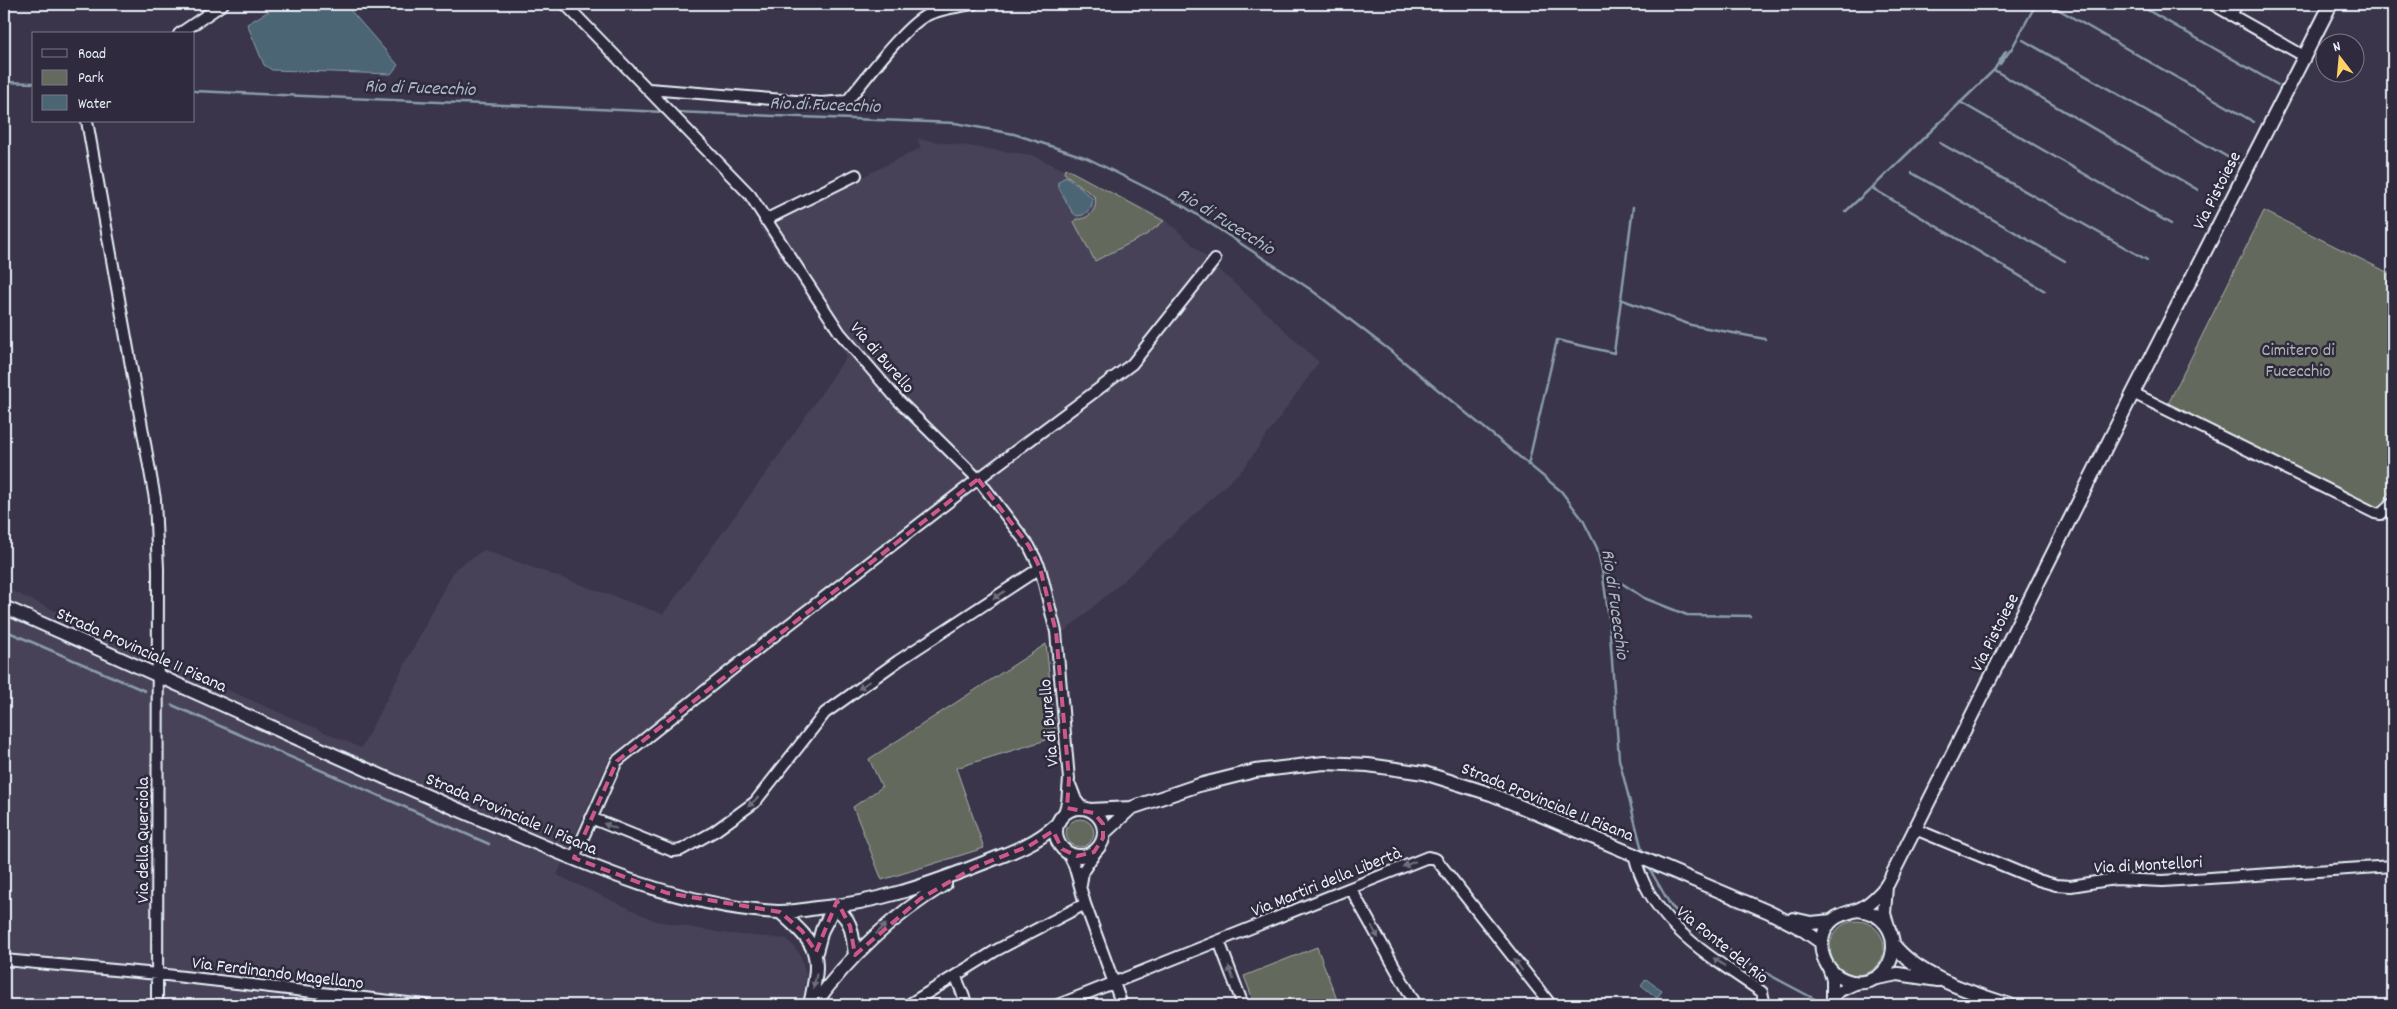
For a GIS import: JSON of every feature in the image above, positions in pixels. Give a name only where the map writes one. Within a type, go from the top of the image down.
[{"type":"main road","name":"Via Pistoiese","points":[[1857,910],[1866,906],[1886,886],[2133,393],[2331,4]]},
{"type":"main road","name":"Strada Provinciale 11 Pisana","points":[[4,607],[158,674],[383,777],[574,858],[635,883],[667,893],[715,903],[780,912],[861,903],[905,893],[1029,846],[1056,825],[1064,813],[1072,809],[1131,808],[1199,784],[1255,771],[1324,763],[1368,765],[1424,773],[1459,782],[1769,912],[1802,929],[1822,943]]},
{"type":"main road","name":"Strada Provinciale 11 Pisana","points":[[1029,846],[1053,846],[1076,856],[1086,856],[1099,847],[1104,833],[1131,808]]},
{"type":"main road","points":[[1086,809],[1101,820],[1104,833]]},
{"type":"main road","points":[[1056,825],[1056,838],[1065,851]]},
{"type":"main road","points":[[814,1005],[836,975],[888,923],[920,900],[975,867]]},
{"type":"main road","name":"Via Pistoiese","points":[[1886,886],[1884,914],[1889,928]]},
{"type":"main road","points":[[810,1005],[817,974],[816,952],[822,930],[834,907],[844,914],[850,926],[855,954]]},
{"type":"main road","points":[[1867,980],[1888,964],[1893,944],[1889,928],[1875,915],[1857,910],[1843,913],[1832,921],[1825,931],[1822,943],[1826,964],[1841,978],[1867,980],[1898,974],[1946,981]]},
{"type":"main road","points":[[780,912],[802,931],[816,952]]},
{"type":"main road","name":"Strada Provinciale 11 Pisana","points":[[1769,912],[1811,923],[1832,921]]},
{"type":"main road","points":[[1893,944],[1911,961],[1946,981],[2010,1005]]},
{"type":"street","points":[[182,32],[223,4]]},
{"type":"street","name":"Via di Burello","points":[[566,4],[750,196],[834,326],[869,368],[978,479],[1029,546],[1040,568],[1056,632],[1069,778],[1068,803],[1064,813]]},
{"type":"street","points":[[649,89],[821,103],[847,101],[911,26],[926,16],[944,9],[974,4]]},
{"type":"street","points":[[2212,4],[2304,56]]},
{"type":"street","points":[[2232,15],[2237,4]]},
{"type":"street","name":"Via della Querciola","points":[[87,122],[155,498],[158,569],[157,1005]]},
{"type":"street","points":[[765,220],[856,175]]},
{"type":"street","points":[[574,858],[617,761],[978,479],[1132,364],[1215,260]]},
{"type":"street","points":[[2133,393],[2375,513],[2381,514],[2393,503]]},
{"type":"street","points":[[591,818],[673,851],[681,850],[715,831],[755,802],[825,713],[898,661],[1040,568]]},
{"type":"street","name":"Via di Burello","points":[[1069,778],[1076,800],[1086,809]]},
{"type":"street","name":"Via di Montellori","points":[[1915,829],[2038,880],[2056,885],[2071,886],[2115,879],[2164,881],[2393,866]]},
{"type":"street","points":[[1081,886],[1083,871],[1099,847]]},
{"type":"street","points":[[1065,851],[1081,886],[1085,904],[1122,1005]]},
{"type":"street","name":"Via Ponte del Rio","points":[[1630,853],[1642,882],[1663,916],[1677,931],[1762,992],[1765,1005]]},
{"type":"street","name":"Via Martiri della Libertà","points":[[1058,1005],[1351,889],[1424,858],[1434,858],[1547,1005]]},
{"type":"street","points":[[1351,889],[1416,1005]]},
{"type":"street","points":[[908,1005],[956,977],[995,951],[1085,904]]},
{"type":"street","points":[[1219,941],[1243,1005]]},
{"type":"street","name":"Via Ferdinando Magellano","points":[[4,960],[158,974],[341,1001],[425,1005]]},
{"type":"street","points":[[1826,964],[1832,979],[1830,1002]]},
{"type":"street","points":[[956,977],[967,1005]]},
{"type":"street","points":[[1830,1002],[1838,992],[1867,980]]},
{"type":"highlighted area","points":[[978,479],[1029,546],[1040,568],[1056,632],[1069,779],[1067,808],[1094,813],[1103,824],[1103,838],[1094,852],[1077,856],[1062,849],[1053,831],[1029,846],[975,867],[920,899],[855,955],[850,926],[837,901],[816,952],[802,931],[780,912],[667,893],[574,858],[617,761]]},
{"type":"shaded area","points":[[917,139],[1032,155],[1166,220],[1319,362],[1243,469],[1121,583],[1064,632],[1040,550],[979,471],[610,757],[557,875],[656,921],[723,933],[787,939],[800,954],[806,975],[802,1005],[4,1005],[4,587],[171,665],[361,748],[455,569],[484,550],[663,614],[775,461],[847,356],[760,227],[921,148]]},
{"type":"green space","points":[[1065,168],[1164,221],[1146,235],[1095,261],[1074,222],[1076,219],[1085,218],[1092,213],[1096,201],[1095,197],[1064,173]]},
{"type":"green space","name":"Cimitero di Fucecchio","points":[[2264,211],[2393,275],[2393,484],[2381,509],[2168,404]]},
{"type":"green space","points":[[1046,644],[1056,737],[956,768],[984,848],[882,880],[853,807],[882,787],[869,759]]},
{"type":"green space","points":[[1080,819],[1090,823],[1094,833],[1090,843],[1080,847],[1070,843],[1066,833],[1070,823]]},
{"type":"green space","points":[[1852,921],[1862,921],[1872,925],[1880,933],[1884,948],[1880,963],[1872,971],[1862,975],[1852,975],[1842,971],[1834,963],[1830,953],[1830,943],[1834,933],[1842,925]]},
{"type":"green space","points":[[1317,947],[1339,1005],[1255,1005],[1244,976]]},
{"type":"water","points":[[281,4],[345,4],[398,65],[391,74],[272,70],[264,65],[247,24]]},
{"type":"water","points":[[1066,176],[1093,199],[1091,208],[1083,215],[1077,216],[1072,212],[1058,186],[1058,182]]},
{"type":"water","points":[[1646,979],[1662,991],[1657,998],[1641,985]]},
{"type":"waterway","points":[[2000,64],[2012,48],[2036,4]]},
{"type":"waterway","points":[[2049,4],[2254,122]]},
{"type":"waterway","points":[[2137,4],[2278,85]]},
{"type":"waterway","points":[[2023,40],[2238,163]]},
{"type":"waterway","points":[[2006,51],[1994,70],[1872,188],[2045,291]]},
{"type":"waterway","points":[[1994,70],[2198,190]]},
{"type":"waterway","name":"Rio di Fucecchio","points":[[4,82],[32,83]]},
{"type":"waterway","name":"Rio di Fucecchio","points":[[195,91],[664,112]]},
{"type":"waterway","points":[[1960,102],[2171,224]]},
{"type":"waterway","name":"Rio di Fucecchio","points":[[675,112],[955,123],[1014,134],[1087,158],[1185,207],[1310,289],[1392,352],[1561,491],[1583,520],[1597,548],[1602,570],[1609,619],[1619,759],[1643,854]]},
{"type":"waterway","points":[[1940,143],[2147,260]]},
{"type":"waterway","points":[[1912,173],[2065,261]]},
{"type":"waterway","points":[[1845,212],[1871,188]]},
{"type":"waterway","points":[[1528,465],[1557,340],[1614,353],[1633,207]]},
{"type":"waterway","points":[[1620,299],[1691,325],[1765,339]]},
{"type":"waterway","points":[[1602,570],[1644,598],[1687,615],[1750,616]]},
{"type":"waterway","points":[[4,630],[145,691]]},
{"type":"waterway","points":[[172,705],[489,844]]},
{"type":"waterway","name":"Rio di Fucecchio","points":[[1648,866],[1671,906],[1693,927],[1762,971],[1826,1005]]}]
